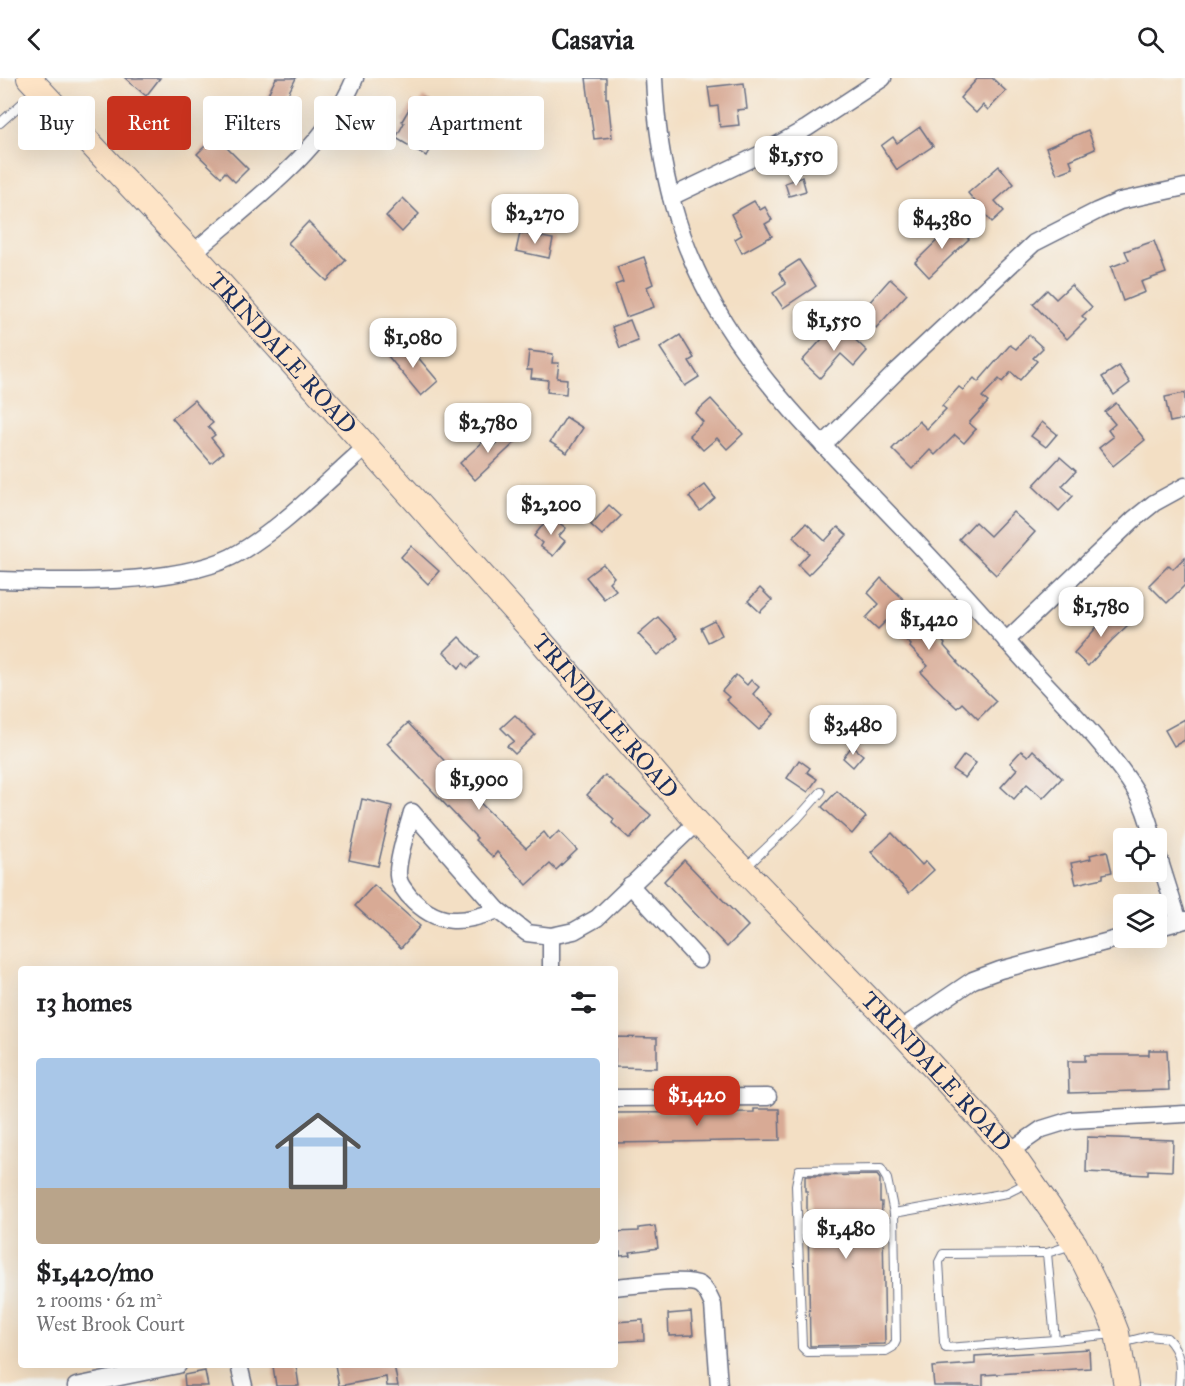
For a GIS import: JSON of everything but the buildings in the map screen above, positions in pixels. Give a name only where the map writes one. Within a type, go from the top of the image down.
[{"type":"main road","name":"TRINDALE ROAD","points":[[34,83],[193,253],[535,634],[697,822],[899,1030],[1010,1151],[1075,1244],[1118,1338],[1126,1386]]},
{"type":"street","points":[[193,253],[319,139],[349,94],[355,78]]},
{"type":"street","points":[[654,78],[656,125],[678,222],[693,263],[723,320],[771,385],[823,445],[910,535],[1122,771],[1139,797],[1150,828]]},
{"type":"street","points":[[671,196],[770,149],[883,78]]},
{"type":"street","points":[[823,445],[898,370],[1034,243],[1120,201],[1185,187]]},
{"type":"street","points":[[0,580],[110,579],[168,574],[208,566],[231,557],[252,544],[282,521],[366,447]]},
{"type":"street","points":[[1006,641],[1134,519],[1154,503],[1185,486]]},
{"type":"street","points":[[498,910],[477,918],[442,920],[428,914],[413,900],[400,885],[398,873],[412,812],[498,910],[527,933],[551,936],[574,931],[597,918],[697,822]]},
{"type":"street","points":[[1167,879],[1182,921],[1167,925]]},
{"type":"street","points":[[630,885],[699,960]]},
{"type":"street","points":[[551,936],[551,966]]},
{"type":"street","points":[[899,1030],[973,980],[1000,970],[1113,939]]},
{"type":"street","points":[[618,1098],[768,1097]]},
{"type":"street","points":[[1010,1151],[1042,1129],[1071,1120],[1185,1114]]},
{"type":"street","points":[[618,1287],[682,1282],[698,1284],[708,1293],[713,1305],[719,1386]]},
{"type":"street","points":[[76,1386],[163,1368]]},
{"type":"street","points":[[240,1368],[244,1386]]},
{"type":"lane","points":[[0,123],[34,83]]},
{"type":"lane","points":[[743,869],[797,819],[821,792]]},
{"type":"lane","points":[[881,1168],[887,1179],[894,1213],[896,1341],[893,1347],[886,1351],[807,1352],[802,1347],[796,1185],[799,1170],[881,1168]]},
{"type":"lane","points":[[894,1213],[1007,1194],[1032,1180]]},
{"type":"lane","points":[[1075,1244],[1047,1253],[943,1254],[939,1262],[946,1348],[1055,1340],[1149,1336],[1167,1338],[1176,1347],[1181,1366],[1179,1386]]},
{"type":"lane","points":[[1047,1253],[1055,1340]]}]
